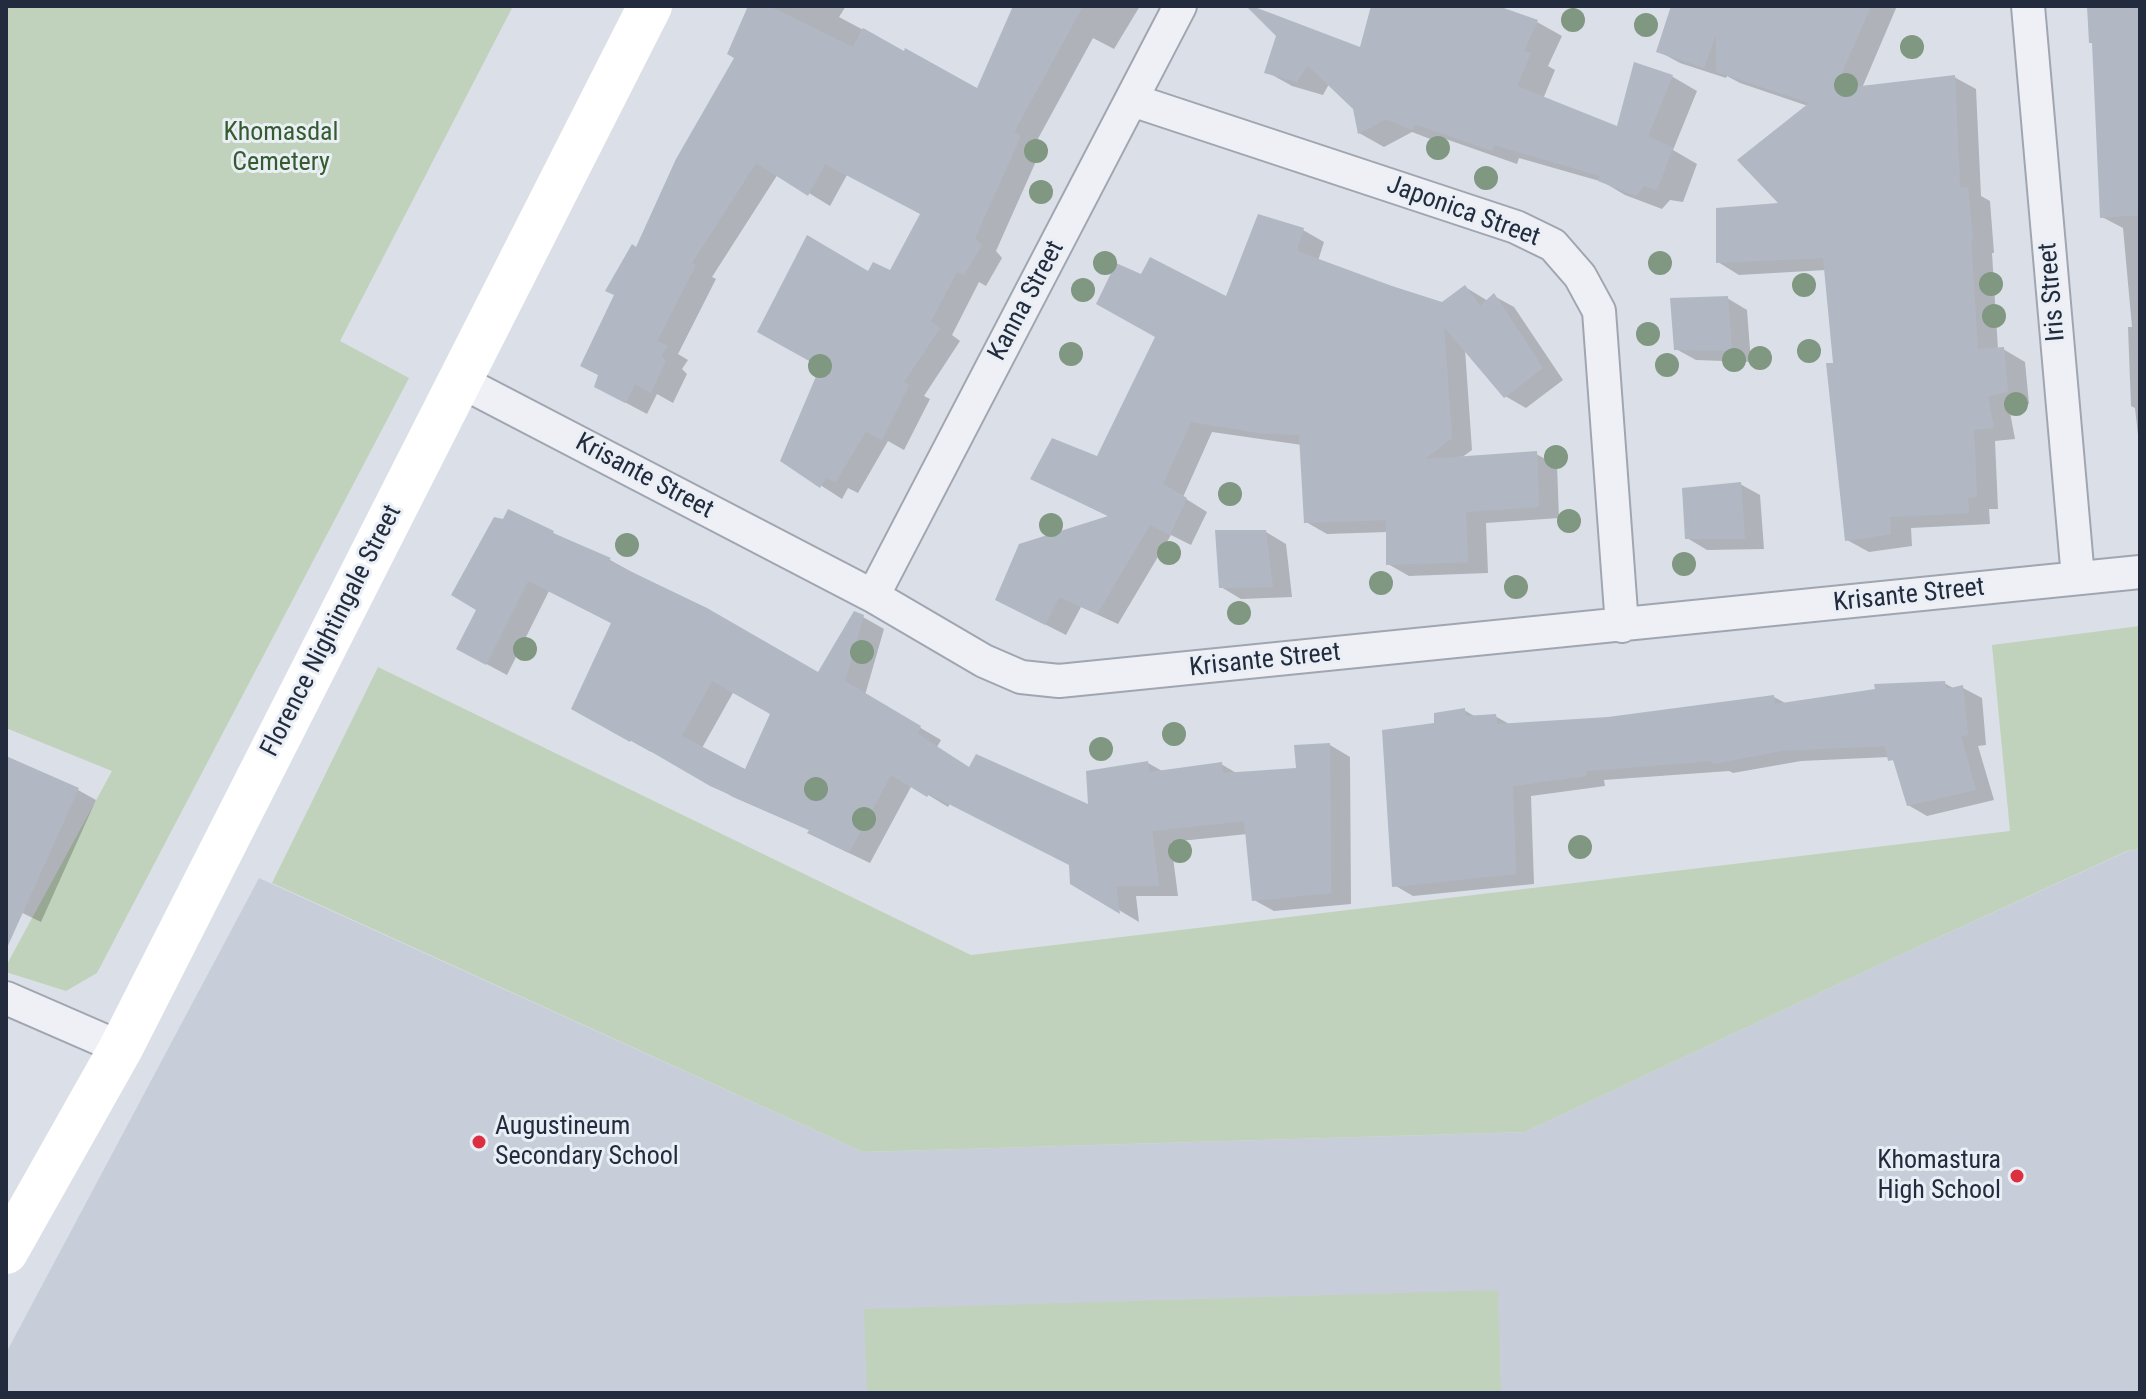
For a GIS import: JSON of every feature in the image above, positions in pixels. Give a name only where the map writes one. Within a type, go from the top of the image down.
[{"type":"main road","name":"Florence Nightingale Street","points":[[6,1252],[121,1048],[650,6]]},
{"type":"street","name":"Kanna Street","points":[[873,596],[1180,6]]},
{"type":"street","name":"Iris Street","points":[[2028,6],[2078,578]]},
{"type":"street","name":"Japonica Street","points":[[1132,100],[1516,227],[1553,245],[1580,276],[1599,311],[1622,626]]},
{"type":"street","name":"Krisante Street","points":[[460,381],[873,596],[984,661],[1021,677],[1059,681],[2140,572]]},
{"type":"street","points":[[6,998],[121,1048]]},
{"type":"shaded area","name":"Augustineum Secondary School","points":[[2140,849],[2140,1393],[6,1393],[6,1353],[259,878],[863,1152],[1525,1132],[1889,960],[2128,851]]},
{"type":"green space","name":"Khomasdal Cemetery","points":[[6,6],[513,6],[340,341],[409,378],[97,973],[66,991],[6,972],[6,966],[112,771],[6,728]]},
{"type":"green space","points":[[2140,626],[2140,849],[2127,851],[1889,960],[1525,1132],[863,1152],[272,883],[378,667],[971,955],[2010,831],[1992,645]]},
{"type":"green space","points":[[1498,1290],[1501,1393],[867,1393],[864,1309]]},
{"type":"building","points":[[748,6],[769,6],[853,47],[863,28],[977,88],[1013,6],[1083,6],[1014,132],[1021,136],[975,238],[982,245],[964,275],[957,272],[931,321],[940,328],[904,382],[909,385],[882,440],[866,431],[836,482],[826,478],[820,488],[780,461],[820,367],[757,332],[807,235],[868,271],[873,262],[890,270],[920,214],[825,164],[808,196],[756,163],[692,263],[696,265],[657,341],[668,346],[661,356],[666,360],[651,393],[635,384],[625,403],[594,387],[598,375],[580,366],[614,295],[605,291],[632,244],[636,247],[676,159],[734,58],[727,54]]},
{"type":"building","points":[[1246,6],[1360,47],[1371,6],[1498,6],[1538,20],[1524,51],[1531,53],[1517,86],[1617,126],[1634,62],[1673,75],[1648,136],[1673,148],[1657,190],[1644,186],[1636,196],[1598,181],[1600,176],[1494,145],[1492,151],[1415,124],[1412,130],[1386,119],[1358,134],[1353,109],[1307,65],[1297,82],[1264,73],[1276,36]]},
{"type":"building","points":[[1671,6],[1871,6],[1835,89],[1955,75],[1960,188],[1968,187],[1978,349],[2004,347],[2008,392],[1988,396],[1994,428],[1974,430],[1977,497],[1968,498],[1969,513],[1890,517],[1891,534],[1845,541],[1826,363],[1833,363],[1823,258],[1716,263],[1716,208],[1778,203],[1737,160],[1809,103],[1716,72],[1716,34],[1704,68],[1656,52]]},
{"type":"building","points":[[2087,6],[2140,6],[2140,215],[2100,218],[2092,43],[2089,43]]},
{"type":"building","points":[[1258,214],[1304,228],[1297,251],[1392,286],[1442,302],[1465,285],[1480,306],[1494,293],[1543,368],[1504,398],[1444,327],[1452,438],[1425,459],[1537,451],[1539,507],[1466,512],[1468,562],[1386,565],[1386,520],[1304,523],[1299,435],[1259,433],[1191,422],[1163,484],[1187,498],[1170,535],[1150,525],[1097,614],[1059,597],[1045,625],[995,600],[1019,544],[1108,516],[1030,479],[1052,438],[1097,456],[1155,337],[1096,304],[1116,263],[1141,274],[1150,257],[1226,296]]},
{"type":"building","points":[[1728,296],[1732,351],[1674,350],[1670,298]]},
{"type":"building","points":[[1741,482],[1745,539],[1685,539],[1682,488]]},
{"type":"building","points":[[508,509],[611,558],[609,561],[707,608],[818,672],[854,611],[864,615],[845,681],[921,726],[918,734],[969,767],[976,754],[1088,804],[1086,771],[1148,761],[1149,772],[1222,762],[1223,773],[1296,768],[1294,745],[1330,743],[1331,893],[1252,901],[1244,821],[1152,831],[1159,886],[1116,886],[1120,914],[1070,884],[1069,865],[929,794],[927,797],[891,775],[849,853],[807,833],[809,830],[710,786],[571,709],[611,623],[528,581],[486,665],[456,649],[476,610],[451,595],[494,517],[503,519]],"holes":[[[712,681],[770,714],[745,769],[682,736]]]},
{"type":"building","points":[[1215,530],[1266,530],[1273,587],[1219,588]]},
{"type":"building","points":[[1945,681],[1946,689],[1963,685],[1968,735],[1961,736],[1976,790],[1907,806],[1893,760],[1888,761],[1885,746],[1781,751],[1713,764],[1712,761],[1586,771],[1587,776],[1513,786],[1516,874],[1392,887],[1382,730],[1434,723],[1434,713],[1465,708],[1465,716],[1496,714],[1497,724],[1608,717],[1774,695],[1775,704],[1875,689],[1874,684]]},
{"type":"building","points":[[6,756],[79,788],[6,950]]},
{"type":"place","name":"Augustineum Secondary School","points":[[479,1142]]},
{"type":"place","name":"Khomastura High School","points":[[2017,1176]]}]
